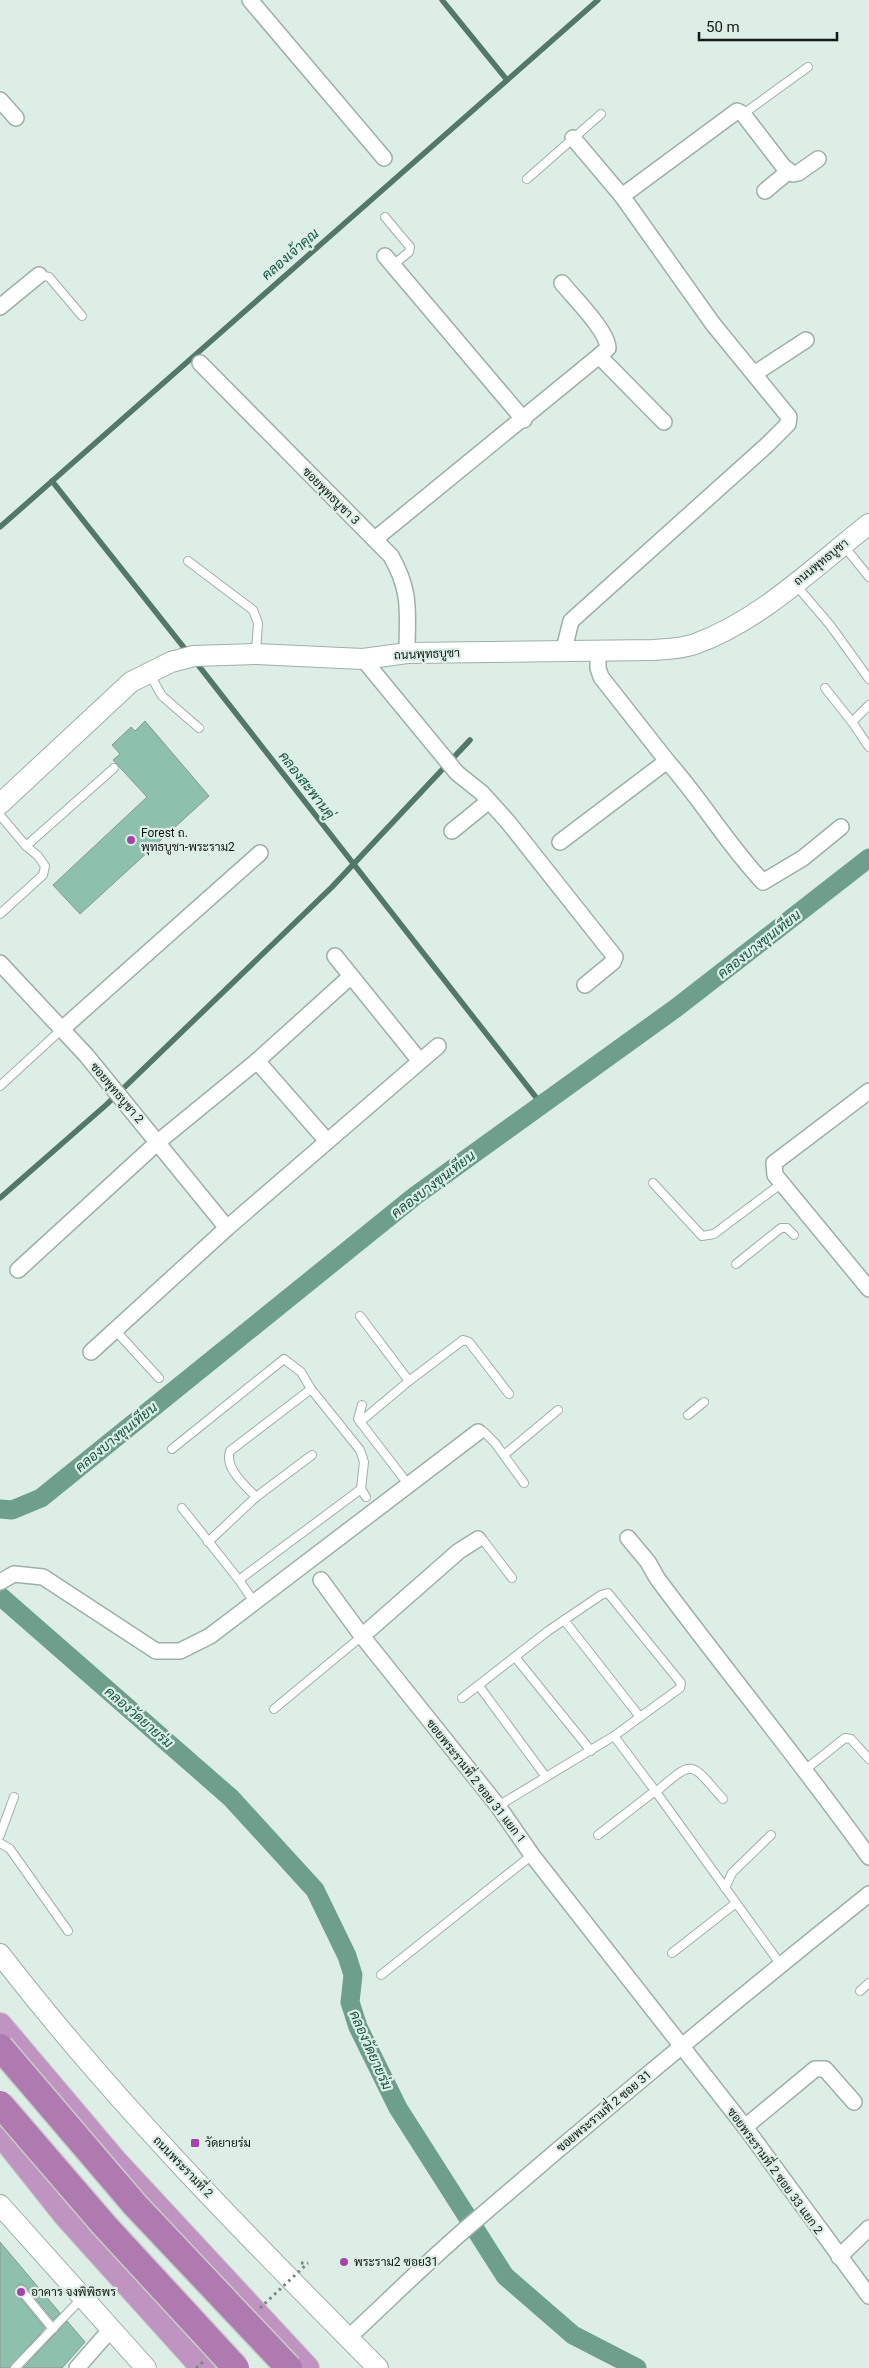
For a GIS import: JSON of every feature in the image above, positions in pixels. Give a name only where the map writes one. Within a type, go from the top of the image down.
[{"type":"highway","points":[[0,2025],[114,2162],[308,2368]]},
{"type":"highway","points":[[0,2047],[135,2205],[289,2368]]},
{"type":"highway","points":[[0,2104],[105,2226],[236,2368]]},
{"type":"highway","points":[[0,2132],[66,2216],[203,2368]]},
{"type":"main road","name":"ถนนพุทธบูชา","points":[[0,804],[131,682],[171,662],[194,656],[256,654],[363,659],[407,654],[563,653],[653,650],[693,645],[738,624],[795,584],[869,524]]},
{"type":"main road","name":"ถนนพระรามที่ 2","points":[[0,1954],[78,2053],[144,2127],[378,2368]]},
{"type":"main road","points":[[0,2205],[146,2368]]},
{"type":"street","points":[[250,0],[384,158]]},
{"type":"street","points":[[0,100],[16,118]]},
{"type":"street","points":[[622,196],[733,113],[739,111],[789,171],[796,174],[818,159]]},
{"type":"street","points":[[563,653],[571,621],[702,505],[788,424],[789,417],[713,324],[622,196],[573,138]]},
{"type":"street","points":[[765,191],[789,171]]},
{"type":"street","points":[[389,260],[524,420]]},
{"type":"street","points":[[0,307],[39,275]]},
{"type":"street","points":[[375,539],[524,420],[608,348],[608,343],[562,283]]},
{"type":"street","points":[[754,374],[806,340]]},
{"type":"street","points":[[600,356],[664,422]]},
{"type":"street","name":"ซอยพุทธบูชา 3","points":[[200,363],[391,556],[402,574],[407,594],[407,654]]},
{"type":"street","points":[[598,652],[598,668],[601,677],[680,775],[741,858],[762,882],[803,858],[841,827]]},
{"type":"street","points":[[363,659],[457,773],[489,801],[615,957],[613,962],[585,985]]},
{"type":"street","points":[[560,842],[667,761]]},
{"type":"street","points":[[452,831],[489,801]]},
{"type":"street","points":[[62,1030],[260,853]]},
{"type":"street","points":[[335,956],[350,977],[419,1060]]},
{"type":"street","name":"ซอยพุทธบูชา 2","points":[[0,962],[86,1055],[227,1228]]},
{"type":"street","points":[[18,1270],[158,1142],[258,1060],[350,977]]},
{"type":"street","points":[[91,1352],[227,1228],[419,1060],[438,1046]]},
{"type":"street","points":[[258,1060],[327,1141]]},
{"type":"street","points":[[869,1091],[774,1163],[775,1175],[869,1289]]},
{"type":"street","points":[[0,1582],[14,1574],[43,1577],[156,1651],[180,1651],[210,1636],[478,1432]]},
{"type":"street","points":[[628,1538],[648,1562],[657,1578],[725,1669],[806,1769],[869,1857]]},
{"type":"street","points":[[362,1636],[459,1551],[478,1539]]},
{"type":"street","name":"ซอยพระรามที่ 2 ซอย 31 แยก 1","points":[[321,1580],[362,1636],[498,1806],[532,1855],[681,2047]]},
{"type":"street","name":"ซอยพระรามที่ 2 ซอย 31","points":[[348,2338],[475,2221],[681,2047],[869,1894]]},
{"type":"street","name":"ซอยพระรามที่ 2 ซอย 33 แยก 2","points":[[681,2047],[745,2128],[869,2296]]},
{"type":"street","points":[[745,2128],[815,2069],[825,2069],[854,2102]]},
{"type":"street","points":[[839,2257],[869,2228]]},
{"type":"street","points":[[77,2368],[111,2329]]},
{"type":"lane","points":[[743,114],[808,67]]},
{"type":"lane","points":[[527,179],[601,114]]},
{"type":"lane","points":[[385,217],[410,247],[409,252],[389,260]]},
{"type":"lane","points":[[39,275],[49,277],[82,316]]},
{"type":"lane","points":[[842,545],[869,577]]},
{"type":"lane","points":[[188,561],[253,610],[258,623],[256,654]]},
{"type":"lane","points":[[795,584],[830,625],[869,679]]},
{"type":"lane","points":[[862,667],[869,660]]},
{"type":"lane","points":[[149,673],[162,696],[199,728]]},
{"type":"lane","points":[[825,688],[869,747]]},
{"type":"lane","points":[[852,722],[869,705]]},
{"type":"lane","points":[[26,846],[114,768]]},
{"type":"lane","points":[[0,815],[45,866],[43,875],[0,914]]},
{"type":"lane","points":[[0,1086],[62,1030]]},
{"type":"lane","points":[[653,1183],[702,1236],[714,1234],[782,1183]]},
{"type":"lane","points":[[736,1264],[781,1228],[787,1228],[794,1235]]},
{"type":"lane","points":[[360,1316],[409,1381]]},
{"type":"lane","points":[[115,1330],[159,1378]]},
{"type":"lane","points":[[360,1422],[409,1381],[461,1341],[466,1340],[509,1394]]},
{"type":"lane","points":[[172,1449],[282,1359],[285,1359],[301,1372],[311,1389],[360,1450],[364,1462],[361,1489],[366,1497]]},
{"type":"lane","points":[[256,1497],[230,1467],[228,1460],[230,1450],[311,1389]]},
{"type":"lane","points":[[688,1415],[704,1402]]},
{"type":"lane","points":[[362,1405],[358,1418],[360,1422],[408,1484]]},
{"type":"lane","points":[[504,1455],[558,1410]]},
{"type":"lane","points":[[478,1432],[486,1434],[524,1483]]},
{"type":"lane","points":[[208,1542],[256,1497],[312,1455]]},
{"type":"lane","points":[[240,1580],[361,1489]]},
{"type":"lane","points":[[182,1508],[240,1580],[254,1602]]},
{"type":"lane","points":[[478,1539],[483,1540],[512,1578]]},
{"type":"lane","points":[[462,1698],[564,1620],[601,1595],[608,1593],[681,1683],[680,1688],[614,1736],[498,1806]]},
{"type":"lane","points":[[564,1620],[640,1717]]},
{"type":"lane","points":[[274,1709],[362,1636]]},
{"type":"lane","points":[[515,1656],[591,1751]]},
{"type":"lane","points":[[479,1686],[546,1777]]},
{"type":"lane","points":[[614,1736],[780,1965]]},
{"type":"lane","points":[[806,1769],[845,1738],[851,1739],[869,1759]]},
{"type":"lane","points":[[598,1835],[680,1772],[688,1768],[697,1770],[723,1799]]},
{"type":"lane","points":[[0,1835],[14,1797]]},
{"type":"lane","points":[[725,1888],[732,1873],[772,1835]]},
{"type":"lane","points":[[0,1843],[10,1849],[68,1931]]},
{"type":"lane","points":[[381,1975],[532,1855]]},
{"type":"lane","points":[[672,1953],[736,1903]]},
{"type":"lane","points":[[860,1991],[869,1983]]},
{"type":"lane","points":[[21,2290],[53,2329]]},
{"type":"lane","points":[[15,2368],[84,2297]]},
{"type":"building","name":"Forest ถ. พุทธบูชา-พระราม2","points":[[145,721],[209,796],[80,914],[53,885],[147,797],[113,760],[120,754],[112,745],[131,727],[135,731]]},
{"type":"building","points":[[0,2242],[60,2313],[53,2320],[25,2286],[21,2284],[17,2286],[17,2294],[45,2328],[10,2368],[0,2368]]},
{"type":"building","points":[[67,2321],[85,2342],[62,2368],[23,2368]]},
{"type":"waterway","points":[[442,0],[507,80]]},
{"type":"waterway","name":"คลองเจ้าคุณ","points":[[0,527],[598,0]]},
{"type":"waterway","name":"คลองสะพานคู่","points":[[52,481],[189,654]]},
{"type":"waterway","name":"คลองสะพานคู่","points":[[195,661],[542,1105]]},
{"type":"waterway","points":[[0,1198],[106,1105],[332,887],[470,740]]},
{"type":"waterway","name":"คลองบางขุนเทียน","points":[[0,1509],[12,1510],[41,1498],[415,1196],[676,1008],[869,858]]},
{"type":"waterway","name":"คลองวัดยายร่ม","points":[[0,1596],[231,1798],[315,1890],[347,1956],[353,1975],[350,2002],[358,2027],[398,2108],[505,2276],[573,2335],[637,2368]]},
{"type":"place","name":"Forest ถ. พุทธบูชา-พระราม2","points":[[131,840]]},
{"type":"place","name":"วัดยายร่ม","points":[[195,2143]]},
{"type":"place","name":"พระราม2 ซอย31","points":[[344,2262]]},
{"type":"place","name":"อาคาร จงพิพิธพร","points":[[21,2292]]}]
